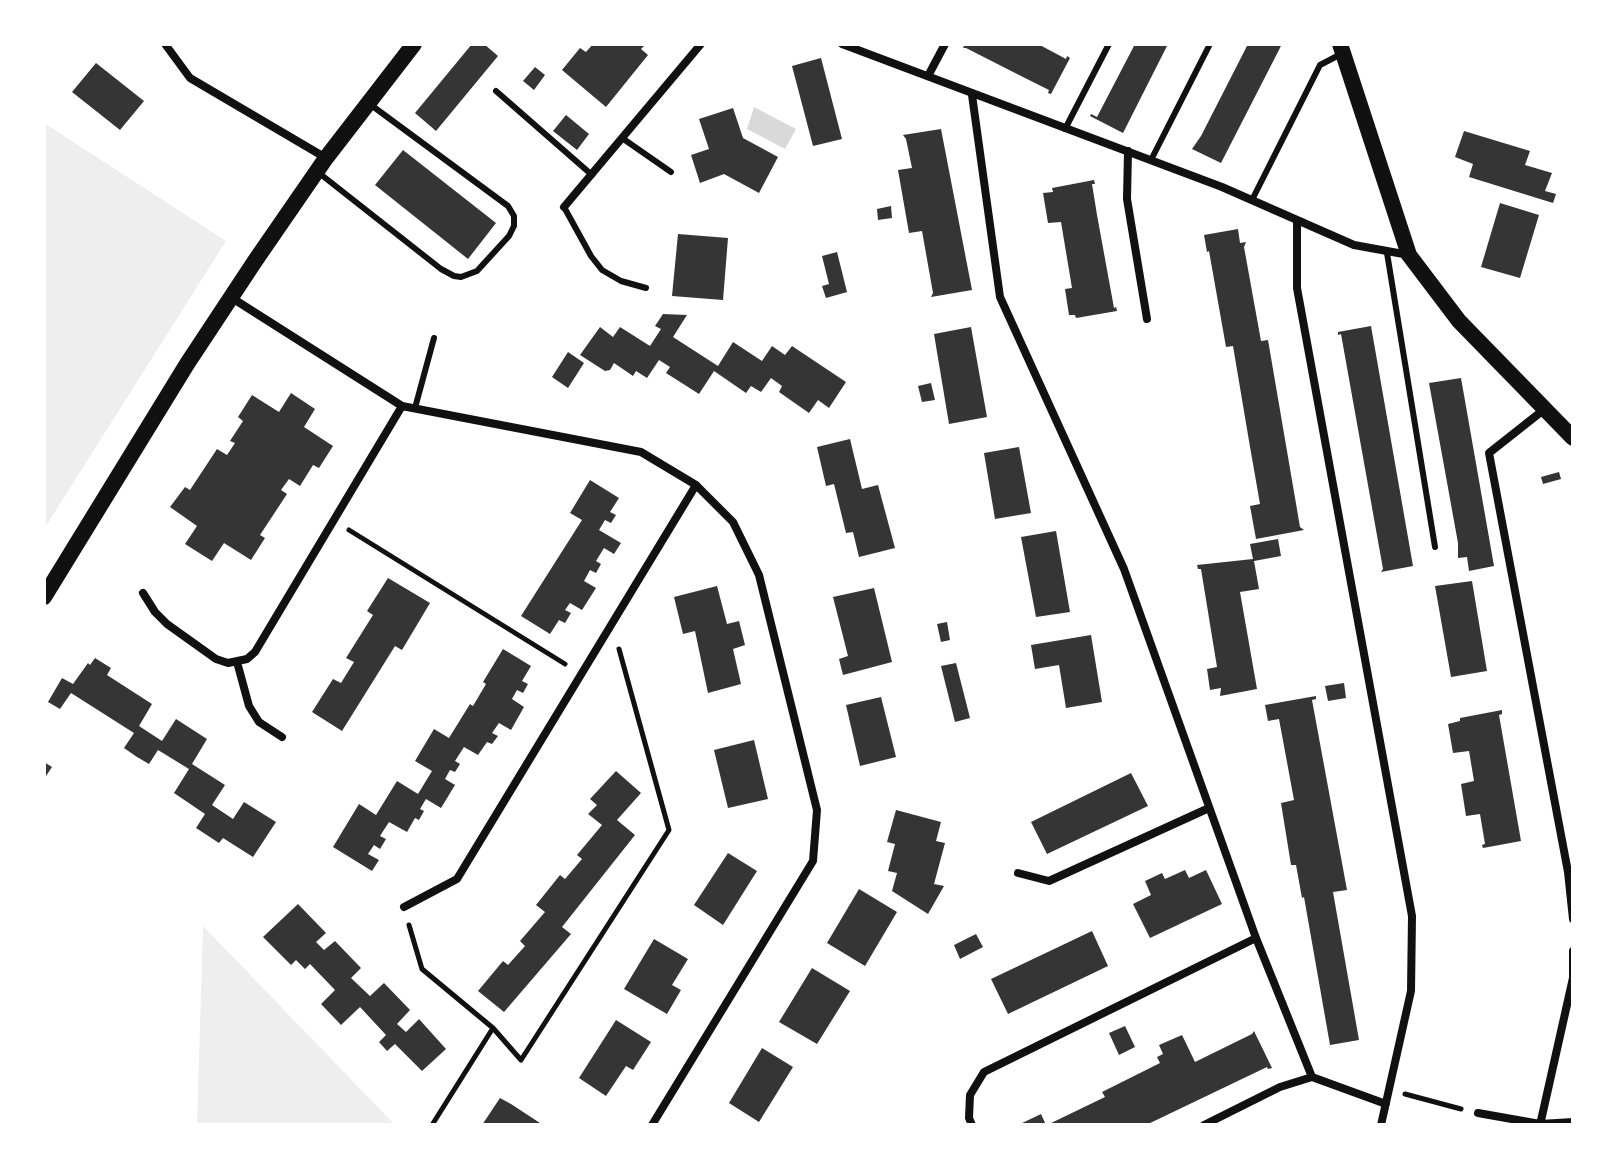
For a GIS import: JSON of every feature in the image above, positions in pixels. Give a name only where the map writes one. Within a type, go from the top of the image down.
[{"type":"main road","points":[[44,597],[187,364],[322,165],[414,44]]},
{"type":"main road","points":[[1342,48],[1409,255],[1459,321],[1573,438]]},
{"type":"street","points":[[165,44],[190,78],[322,165]]},
{"type":"street","points":[[564,207],[701,44]]},
{"type":"street","points":[[842,44],[1151,160],[1354,245],[1409,255]]},
{"type":"street","points":[[928,76],[945,44]]},
{"type":"street","points":[[972,95],[1000,297],[1124,569],[1256,938],[1312,1077]]},
{"type":"street","points":[[1128,151],[1127,199],[1147,319]]},
{"type":"street","points":[[1297,220],[1297,288],[1412,916],[1411,991],[1381,1125]]},
{"type":"street","points":[[232,298],[402,406],[641,452],[696,485],[733,522],[759,575],[817,810],[813,861],[652,1125]]},
{"type":"street","points":[[143,593],[167,624],[216,659],[237,662],[247,659],[255,652],[402,406]]},
{"type":"street","points":[[1547,408],[1489,453],[1568,872],[1573,919]]},
{"type":"street","points":[[404,907],[457,879],[696,485]]},
{"type":"street","points":[[237,662],[249,706],[259,722],[282,737]]},
{"type":"street","points":[[1018,873],[1049,881],[1209,808]]},
{"type":"street","points":[[972,1125],[969,1118],[970,1095],[984,1072],[1256,938]]},
{"type":"street","points":[[1540,1125],[1573,978],[1573,951]]},
{"type":"street","points":[[1204,1125],[1280,1087],[1312,1077],[1386,1104]]},
{"type":"street","points":[[1478,1113],[1540,1125],[1573,1122]]},
{"type":"lane","points":[[1065,129],[1109,44]]},
{"type":"lane","points":[[1151,160],[1210,44]]},
{"type":"lane","points":[[1252,200],[1320,65],[1342,48]]},
{"type":"lane","points":[[496,91],[592,175]]},
{"type":"lane","points":[[322,165],[441,269],[454,276],[461,277],[477,271],[509,236],[514,226],[514,216],[508,206],[368,103]]},
{"type":"lane","points":[[622,138],[671,172]]},
{"type":"lane","points":[[564,207],[602,270],[621,281],[646,288]]},
{"type":"lane","points":[[1387,253],[1435,547]]},
{"type":"lane","points":[[415,408],[434,338]]},
{"type":"path","points":[[332,520],[582,675]]},
{"type":"path","points":[[404,907],[422,969],[493,1028],[521,1060],[669,830],[613,625]]},
{"type":"path","points":[[432,1125],[493,1028]]},
{"type":"path","points":[[1391,1090],[1478,1113]]},
{"type":"shaded area","points":[[754,107],[796,129],[785,149],[747,129]]},
{"type":"shaded area","points":[[44,123],[226,241],[44,529]]},
{"type":"shaded area","points":[[203,926],[395,1125],[197,1125]]},
{"type":"building","points":[[472,44],[484,44],[498,56],[436,131],[415,113]]},
{"type":"building","points":[[593,44],[646,44],[641,49],[648,55],[606,107],[562,70],[580,48],[586,52]]},
{"type":"building","points":[[965,44],[1038,44],[1066,59],[1067,56],[1070,58],[1051,94],[1049,90],[963,48]]},
{"type":"building","points":[[1135,44],[1168,44],[1123,133],[1090,116],[1097,117]]},
{"type":"building","points":[[1248,44],[1282,44],[1221,163],[1192,149]]},
{"type":"building","points":[[821,58],[842,139],[813,146],[792,66]]},
{"type":"building","points":[[96,63],[144,101],[120,130],[72,92]]},
{"type":"building","points":[[535,67],[545,75],[534,90],[523,81]]},
{"type":"building","points":[[733,108],[743,138],[778,157],[759,193],[724,174],[700,183],[691,155],[709,149],[699,119]]},
{"type":"building","points":[[566,115],[589,134],[577,150],[553,131]]},
{"type":"building","points":[[941,129],[972,290],[931,297],[933,293],[922,231],[909,233],[898,170],[912,168],[903,135]]},
{"type":"building","points":[[1464,131],[1530,151],[1525,165],[1552,173],[1545,191],[1556,194],[1553,203],[1469,177],[1473,164],[1455,157]]},
{"type":"building","points":[[403,150],[496,223],[468,259],[375,185]]},
{"type":"building","points":[[1094,180],[1097,215],[1117,311],[1076,318],[1069,315],[1065,289],[1072,288],[1061,222],[1048,223],[1043,193],[1053,192],[1052,188]]},
{"type":"building","points":[[1500,203],[1539,215],[1520,278],[1481,267]]},
{"type":"building","points":[[891,206],[892,218],[878,220],[877,209]]},
{"type":"building","points":[[1238,229],[1240,243],[1246,242],[1244,247],[1261,341],[1268,340],[1300,527],[1304,530],[1256,539],[1250,506],[1260,504],[1233,346],[1226,347],[1204,235]]},
{"type":"building","points":[[678,234],[728,238],[723,300],[672,296]]},
{"type":"building","points":[[837,252],[847,292],[826,298],[822,286],[829,284],[822,256]]},
{"type":"building","points":[[663,314],[687,315],[673,337],[718,366],[733,342],[762,361],[772,346],[785,355],[792,346],[846,382],[829,408],[818,400],[809,413],[779,392],[782,386],[771,378],[761,392],[751,386],[746,393],[714,371],[699,394],[666,373],[670,367],[659,360],[647,378],[636,371],[633,376],[614,363],[610,370],[605,371],[580,355],[600,327],[613,337],[620,327],[650,346],[661,329],[655,326]]},
{"type":"building","points":[[1371,326],[1413,566],[1381,572],[1383,569],[1341,334],[1338,335],[1338,332]]},
{"type":"building","points":[[971,327],[987,417],[949,424],[934,334]]},
{"type":"building","points":[[568,352],[584,363],[568,388],[552,377]]},
{"type":"building","points":[[1461,378],[1494,566],[1469,571],[1467,557],[1458,558],[1458,543],[1429,383]]},
{"type":"building","points":[[931,383],[935,400],[922,402],[918,386]]},
{"type":"building","points":[[291,393],[315,409],[304,427],[333,446],[319,468],[313,465],[300,486],[289,479],[281,490],[287,494],[260,535],[265,538],[251,560],[224,543],[212,561],[185,544],[197,526],[170,507],[185,487],[190,490],[217,449],[227,455],[235,443],[230,441],[243,421],[238,417],[252,395],[279,412]]},
{"type":"building","points":[[850,439],[862,489],[878,485],[895,548],[859,557],[853,532],[846,533],[834,484],[826,486],[817,447]]},
{"type":"building","points":[[1019,447],[1031,513],[995,519],[984,453]]},
{"type":"building","points":[[1559,472],[1561,479],[1543,484],[1541,477]]},
{"type":"building","points":[[590,480],[619,498],[610,512],[616,515],[611,523],[605,520],[599,530],[621,543],[614,554],[604,548],[596,561],[601,564],[596,573],[590,570],[584,581],[596,588],[582,610],[570,603],[565,610],[571,613],[565,623],[559,620],[550,634],[521,616],[582,520],[570,513]]},
{"type":"building","points":[[1056,531],[1070,612],[1036,617],[1021,537]]},
{"type":"building","points":[[1278,539],[1281,556],[1254,561],[1259,589],[1240,592],[1257,689],[1220,696],[1221,688],[1210,690],[1207,669],[1217,667],[1201,569],[1197,565],[1253,559],[1250,544]]},
{"type":"building","points":[[388,578],[430,603],[402,650],[395,646],[342,731],[312,712],[333,679],[341,683],[354,662],[346,658],[373,615],[367,611]]},
{"type":"building","points":[[1472,581],[1487,671],[1451,677],[1435,586]]},
{"type":"building","points":[[717,586],[727,624],[739,621],[745,645],[733,649],[741,684],[708,693],[695,631],[683,634],[674,597]]},
{"type":"building","points":[[874,588],[892,662],[843,675],[839,659],[848,656],[833,597]]},
{"type":"building","points":[[947,622],[950,640],[941,642],[937,624]]},
{"type":"building","points":[[1091,635],[1102,702],[1066,708],[1059,665],[1035,669],[1031,645]]},
{"type":"building","points":[[503,649],[531,666],[522,681],[528,684],[523,693],[517,690],[512,699],[524,707],[511,730],[499,723],[492,733],[498,736],[492,744],[487,742],[478,755],[464,747],[455,761],[460,764],[455,772],[450,770],[445,779],[455,785],[441,808],[426,799],[420,809],[424,811],[419,820],[415,818],[407,832],[389,822],[380,836],[386,839],[380,849],[374,845],[368,854],[379,860],[372,871],[333,847],[359,804],[376,815],[397,781],[418,794],[432,771],[415,761],[434,729],[449,738],[470,704],[473,706]]},
{"type":"building","points":[[95,658],[111,668],[107,675],[152,704],[139,726],[162,741],[176,719],[207,739],[192,764],[225,785],[212,805],[233,819],[244,802],[276,822],[253,857],[223,838],[219,843],[196,828],[205,814],[174,793],[189,769],[158,750],[149,764],[137,757],[124,748],[134,733],[71,693],[60,709],[48,702],[62,678],[73,684]]},
{"type":"building","points":[[956,663],[970,718],[955,722],[941,666]]},
{"type":"building","points":[[1344,683],[1346,698],[1328,701],[1325,686]]},
{"type":"building","points":[[1316,696],[1312,700],[1347,890],[1333,892],[1359,1040],[1330,1045],[1304,897],[1296,865],[1291,865],[1281,803],[1294,800],[1279,719],[1268,721],[1265,705]]},
{"type":"building","points":[[881,697],[896,757],[860,766],[846,705]]},
{"type":"building","points":[[1502,710],[1499,715],[1521,841],[1483,848],[1480,814],[1466,816],[1461,784],[1474,781],[1469,751],[1453,753],[1448,724],[1460,721],[1460,718]]},
{"type":"building","points":[[754,740],[768,799],[728,808],[714,750]]},
{"type":"building","points":[[44,762],[52,767],[44,779]]},
{"type":"building","points":[[616,771],[641,793],[617,820],[635,835],[562,927],[571,934],[504,1012],[478,991],[503,961],[508,965],[525,946],[520,941],[545,912],[536,905],[560,875],[565,879],[582,859],[577,855],[602,825],[588,814],[597,805],[590,799]]},
{"type":"building","points":[[1131,773],[1148,806],[1047,854],[1031,822]]},
{"type":"building","points":[[896,810],[941,822],[936,841],[945,843],[934,884],[944,886],[928,914],[892,891],[897,873],[888,871],[895,844],[887,842]]},
{"type":"building","points":[[728,853],[757,871],[723,925],[694,905]]},
{"type":"building","points":[[1185,870],[1189,878],[1206,870],[1222,904],[1150,938],[1133,904],[1151,895],[1145,881],[1162,873],[1165,879]]},
{"type":"building","points":[[859,889],[897,912],[865,966],[827,943]]},
{"type":"building","points":[[298,904],[326,933],[316,942],[324,950],[335,941],[361,968],[351,978],[370,996],[384,983],[410,1010],[397,1024],[406,1032],[419,1019],[446,1049],[422,1071],[395,1044],[387,1051],[379,1042],[386,1035],[360,1007],[341,1025],[321,1004],[335,990],[310,964],[305,969],[296,960],[291,965],[263,937]]},
{"type":"building","points":[[1092,931],[1108,966],[1008,1014],[991,979]]},
{"type":"building","points":[[976,934],[983,947],[960,959],[954,945]]},
{"type":"building","points":[[654,939],[688,959],[672,985],[681,990],[667,1014],[624,989]]},
{"type":"building","points":[[812,968],[850,991],[817,1044],[779,1022]]},
{"type":"building","points":[[616,1020],[651,1042],[633,1070],[626,1066],[606,1096],[579,1078]]},
{"type":"building","points":[[1125,1026],[1135,1047],[1119,1055],[1109,1033]]},
{"type":"building","points":[[1254,1031],[1272,1068],[1267,1067],[1146,1125],[1047,1125],[1105,1097],[1102,1092],[1160,1063],[1157,1057],[1163,1054],[1159,1045],[1182,1035],[1195,1062]]},
{"type":"building","points":[[762,1048],[793,1067],[759,1122],[729,1103]]},
{"type":"building","points":[[500,1098],[511,1104],[543,1125],[482,1125]]},
{"type":"building","points":[[1041,1114],[1046,1125],[1018,1125]]}]
